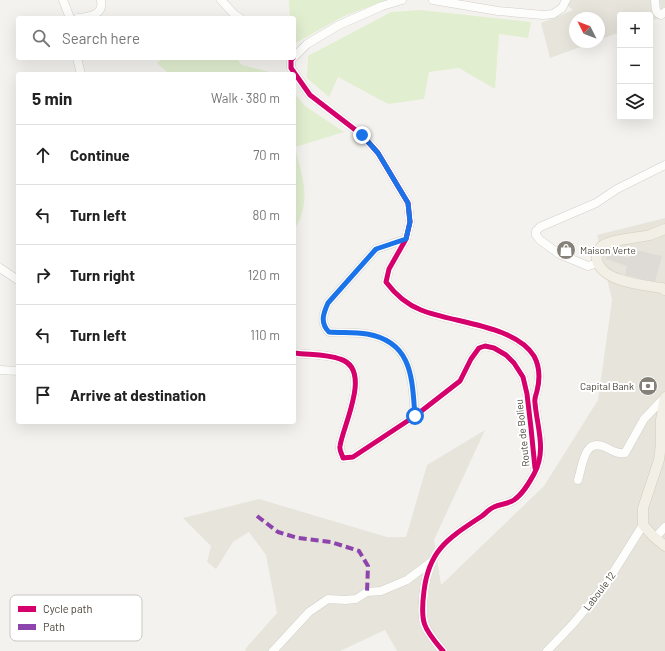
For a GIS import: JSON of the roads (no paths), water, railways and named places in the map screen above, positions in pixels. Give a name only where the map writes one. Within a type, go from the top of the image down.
[{"type":"main road","points":[[665,229],[603,246],[598,252],[596,258],[603,271],[619,280],[662,288],[665,290]]},
{"type":"main road","points":[[665,397],[661,420],[659,460],[643,508],[643,525],[665,546]]},
{"type":"street","points":[[63,0],[69,16]]},
{"type":"street","points":[[91,16],[99,12],[102,8],[101,0]]},
{"type":"street","points":[[221,0],[238,16]]},
{"type":"street","points":[[296,54],[307,44],[339,25],[382,6],[402,0]]},
{"type":"street","points":[[433,0],[498,11],[543,15],[553,14],[562,8],[566,0]]},
{"type":"street","points":[[655,0],[656,11],[658,14],[660,15],[665,12]]},
{"type":"street","points":[[78,60],[80,72]]},
{"type":"street","points":[[291,60],[291,68],[294,72]]},
{"type":"street","points":[[296,75],[310,95],[362,135],[378,153],[392,174],[408,203],[410,222],[406,239],[389,269],[386,282],[402,298],[420,310],[500,332],[525,345],[534,356],[540,370],[538,390],[534,401],[540,435],[541,455],[535,472],[523,491],[514,500],[493,508],[469,523],[439,548],[431,562],[425,583],[422,609],[423,622],[429,636],[443,651]]},
{"type":"street","points":[[598,263],[588,266],[559,254],[540,240],[536,235],[536,231],[540,227],[596,204],[617,189],[665,165]]},
{"type":"street","points":[[406,239],[376,249],[328,303],[323,314],[323,322],[329,332],[367,334],[385,340],[398,349],[405,357],[412,378],[415,416]]},
{"type":"street","points":[[0,268],[16,279]]},
{"type":"street","name":"Route de Bolieu","points":[[296,353],[340,359],[350,364],[354,373],[355,386],[349,417],[339,448],[343,458],[354,457],[415,416],[460,381],[479,348],[485,346],[494,348],[506,355],[514,363],[523,377],[532,428],[535,472]]},
{"type":"street","points":[[0,370],[16,371]]},
{"type":"street","points":[[578,480],[588,449],[593,445],[600,444],[618,454],[625,453],[644,418],[665,397]]},
{"type":"street","name":"Laboule 12","points":[[547,651],[573,624],[606,584],[643,525]]},
{"type":"street","points":[[655,538],[665,527]]},
{"type":"street","points":[[274,651],[309,612],[328,599],[356,599],[367,592],[382,591],[407,580],[431,562]]},
{"type":"place","name":"Maison Verte","points":[[566,250]]},
{"type":"place","name":"Capital Bank","points":[[648,386]]}]
